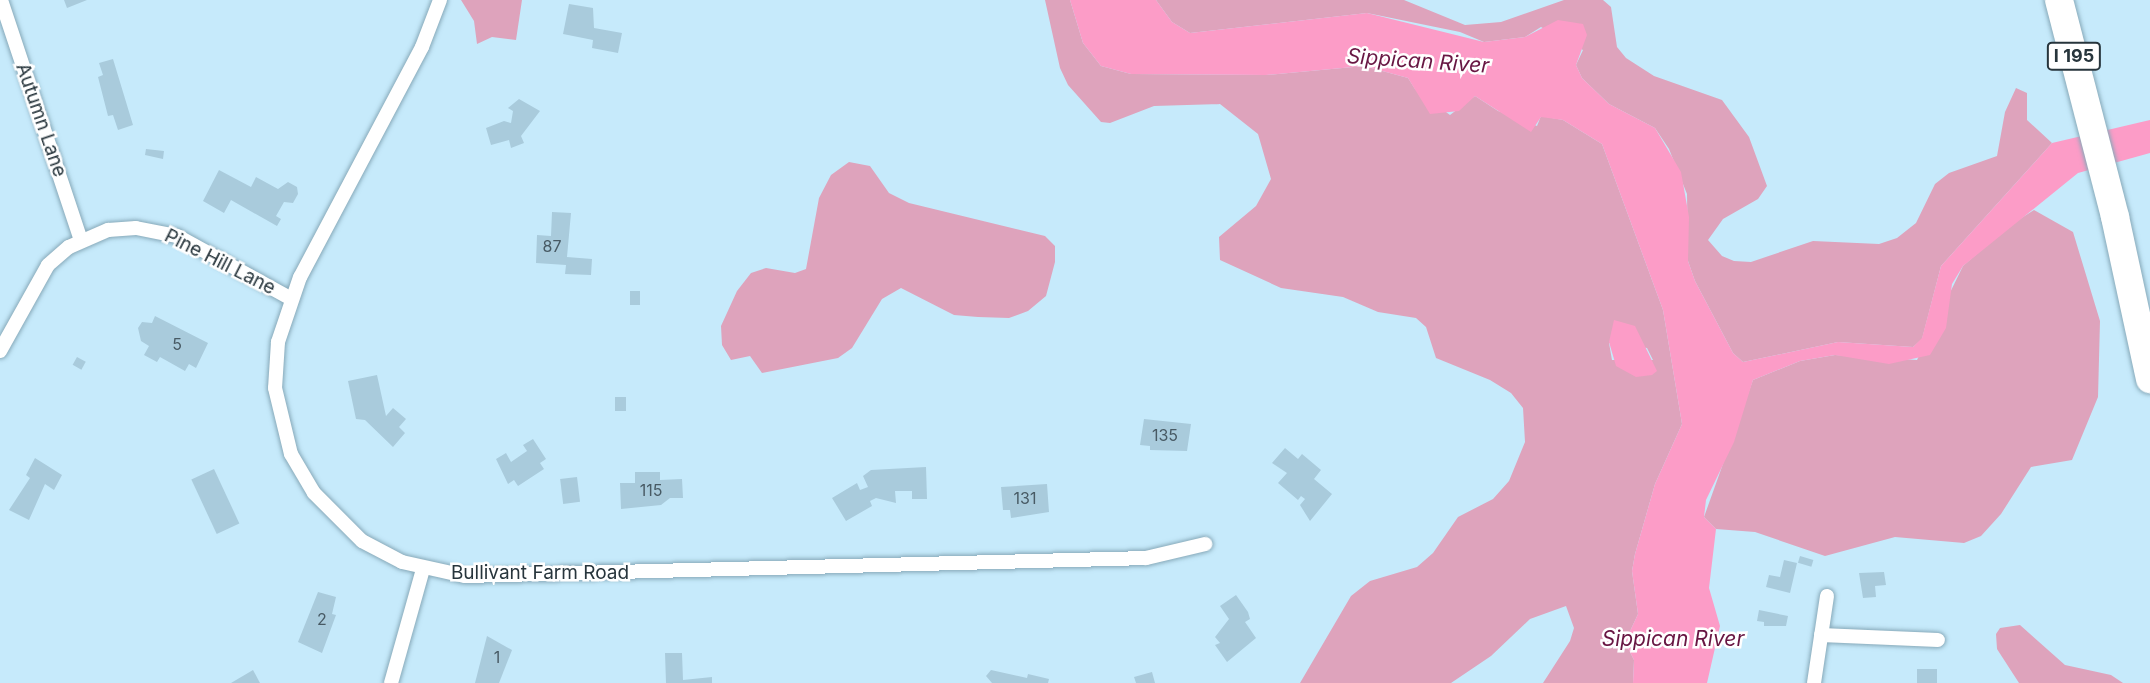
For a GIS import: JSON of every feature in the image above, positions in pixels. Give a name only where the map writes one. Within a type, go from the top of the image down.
[{"type":"highway","name":"I 195","points":[[2059,0],[2104,174],[2150,379]]},
{"type":"street","name":"Autumn Lane","points":[[1,0],[81,240]]},
{"type":"street","name":"Bullivant Farm Road","points":[[440,0],[422,47],[290,298],[278,342],[275,388],[283,432],[296,464],[314,493],[344,527],[382,553],[423,569],[486,576],[1132,559],[1166,557],[1205,544]]},
{"type":"street","name":"Pine Hill Lane","points":[[0,351],[39,276],[81,240],[122,228],[163,232],[290,298]]},
{"type":"street","points":[[391,683],[423,569]]},
{"type":"street","points":[[1814,683],[1827,596]]},
{"type":"street","points":[[1821,635],[1938,640]]},
{"type":"shaded area","points":[[461,0],[522,0],[516,40],[492,37],[477,44],[474,21]]},
{"type":"shaded area","points":[[1045,0],[1070,0],[1083,43],[1101,66],[1131,74],[1266,75],[1364,66],[1408,78],[1415,89],[1450,115],[1475,96],[1498,111],[1537,126],[1541,116],[1563,120],[1602,144],[1663,310],[1682,424],[1655,484],[1635,554],[1632,571],[1638,614],[1625,642],[1634,660],[1633,683],[1543,683],[1570,641],[1574,628],[1566,606],[1530,619],[1491,656],[1451,683],[1300,683],[1351,596],[1370,581],[1417,567],[1433,553],[1458,517],[1493,499],[1509,481],[1525,442],[1523,408],[1511,393],[1490,380],[1436,358],[1426,327],[1416,318],[1378,312],[1343,297],[1281,288],[1220,260],[1219,237],[1256,206],[1271,179],[1258,134],[1220,104],[1154,106],[1110,123],[1101,122],[1068,85],[1060,68]],"holes":[[[1609,343],[1647,348],[1653,360],[1612,360]]]},
{"type":"shaded area","points":[[1156,0],[1404,0],[1465,25],[1501,22],[1564,0],[1603,0],[1611,7],[1617,47],[1626,58],[1654,76],[1722,100],[1749,137],[1767,186],[1758,199],[1723,219],[1708,240],[1722,256],[1734,261],[1751,262],[1813,241],[1879,244],[1897,238],[1916,223],[1935,184],[1949,173],[1997,156],[2005,112],[2016,88],[2027,93],[2027,120],[2052,143],[1941,266],[1922,339],[1913,347],[1838,342],[1743,362],[1733,353],[1695,281],[1688,261],[1687,194],[1669,149],[1655,128],[1609,104],[1582,78],[1576,65],[1583,50],[1541,27],[1525,37],[1484,42],[1460,32],[1367,13],[1190,33],[1172,22]]},
{"type":"shaded area","points":[[849,162],[870,166],[889,193],[909,203],[1045,236],[1055,246],[1055,262],[1046,296],[1028,311],[1009,318],[978,317],[954,315],[901,288],[882,299],[852,348],[838,358],[762,373],[750,356],[731,360],[722,345],[721,326],[737,291],[751,273],[766,268],[795,273],[806,269],[819,198],[831,175]]},
{"type":"shaded area","points":[[2034,210],[2073,232],[2100,321],[2098,397],[2072,460],[2031,467],[2001,514],[1981,536],[1964,543],[1895,537],[1825,556],[1755,532],[1716,529],[1704,517],[1753,380],[1800,361],[1835,355],[1917,360],[1963,266],[2009,226]]},
{"type":"shaded area","points":[[2020,625],[2065,665],[2111,675],[2123,683],[2019,683],[1997,649],[1996,634],[2000,628]]},
{"type":"water","name":"Sippican River","points":[[1070,0],[1156,0],[1172,22],[1190,33],[1367,13],[1484,42],[1525,37],[1558,20],[1583,24],[1587,35],[1576,65],[1582,78],[1609,104],[1655,128],[1681,172],[1689,217],[1688,261],[1695,281],[1733,353],[1743,362],[1838,342],[1913,347],[1922,338],[1941,266],[2052,143],[2150,120],[2150,153],[2078,173],[1963,266],[1952,284],[1946,328],[1930,355],[1889,364],[1835,355],[1800,361],[1753,380],[1734,442],[1706,500],[1704,517],[1716,529],[1709,588],[1720,626],[1707,683],[1633,683],[1634,660],[1625,642],[1638,614],[1632,571],[1635,554],[1655,484],[1682,424],[1663,310],[1602,144],[1563,120],[1541,117],[1531,132],[1475,96],[1459,111],[1430,114],[1408,78],[1364,66],[1266,75],[1131,74],[1101,66],[1083,43]]},
{"type":"water","points":[[1614,320],[1635,326],[1657,371],[1652,375],[1636,377],[1616,366],[1609,342]]},
{"type":"building","points":[[64,0],[87,0],[67,8]]},
{"type":"building","points":[[569,4],[593,8],[594,28],[622,33],[618,53],[592,48],[593,40],[563,34]]},
{"type":"building","points":[[113,59],[133,125],[118,130],[113,115],[108,116],[98,77],[103,75],[99,63]]},
{"type":"building","points":[[519,99],[540,111],[521,136],[524,143],[511,148],[509,140],[491,145],[486,128],[504,121],[511,123],[513,111],[508,108]]},
{"type":"building","points":[[146,149],[164,151],[163,159],[145,155]]},
{"type":"building","points":[[219,170],[251,187],[256,177],[278,189],[288,182],[297,187],[298,194],[293,203],[284,202],[276,216],[281,219],[277,226],[231,200],[224,213],[203,201]]},
{"type":"building","points":[[552,212],[571,213],[567,257],[592,259],[591,275],[565,274],[566,265],[536,263],[537,235],[551,236]]},
{"type":"building","points":[[630,291],[640,291],[640,305],[630,305]]},
{"type":"building","points":[[155,316],[208,343],[196,368],[189,364],[185,371],[160,357],[157,362],[144,355],[149,346],[141,341],[138,328],[142,322],[152,323]]},
{"type":"building","points":[[77,357],[86,362],[81,370],[73,365]]},
{"type":"building","points":[[377,375],[386,416],[393,408],[406,419],[399,427],[405,433],[393,447],[365,420],[356,419],[348,381]]},
{"type":"building","points":[[615,397],[626,397],[626,411],[615,411]]},
{"type":"building","points":[[1144,419],[1191,424],[1187,451],[1150,450],[1150,446],[1140,445]]},
{"type":"building","points":[[533,439],[546,459],[540,463],[544,469],[518,486],[514,480],[508,484],[496,459],[506,453],[511,462],[527,451],[523,445]]},
{"type":"building","points":[[1285,448],[1298,459],[1302,454],[1321,470],[1314,479],[1332,494],[1310,521],[1300,505],[1305,499],[1301,496],[1298,500],[1278,483],[1287,473],[1272,463]]},
{"type":"building","points":[[35,458],[62,475],[54,490],[45,484],[29,520],[9,510],[30,478],[26,475]]},
{"type":"building","points":[[926,467],[927,499],[912,499],[912,491],[895,491],[896,503],[876,498],[870,501],[872,506],[846,521],[832,498],[857,483],[860,490],[868,487],[863,476],[871,470]]},
{"type":"building","points":[[214,469],[239,523],[217,534],[191,480]]},
{"type":"building","points":[[635,472],[660,472],[660,480],[682,479],[683,498],[670,498],[661,505],[621,509],[620,483],[635,483]]},
{"type":"building","points":[[577,477],[580,502],[563,504],[560,479]]},
{"type":"building","points":[[1047,484],[1049,512],[1011,518],[1010,510],[1003,510],[1001,487]]},
{"type":"building","points":[[1800,556],[1813,560],[1811,567],[1798,563]]},
{"type":"building","points":[[1784,560],[1797,563],[1790,593],[1766,587],[1769,575],[1780,577]]},
{"type":"building","points":[[1884,572],[1886,585],[1875,586],[1876,597],[1863,598],[1859,573]]},
{"type":"building","points":[[318,592],[336,597],[332,614],[336,615],[322,653],[298,642]]},
{"type":"building","points":[[1236,595],[1248,612],[1250,619],[1245,622],[1256,638],[1227,662],[1215,645],[1220,643],[1215,637],[1229,619],[1220,606]]},
{"type":"building","points":[[1759,610],[1788,616],[1786,626],[1764,626],[1764,622],[1757,621]]},
{"type":"building","points":[[487,636],[512,650],[499,683],[475,683]]},
{"type":"building","points":[[665,653],[682,653],[683,680],[712,677],[712,683],[666,683]]},
{"type":"building","points":[[1917,669],[1937,669],[1937,683],[1917,683]]},
{"type":"building","points":[[253,670],[260,683],[231,683]]},
{"type":"building","points":[[991,670],[1027,678],[1028,674],[1049,679],[1048,683],[992,683],[986,676]]},
{"type":"building","points":[[1152,672],[1155,683],[1136,683],[1134,677]]}]
